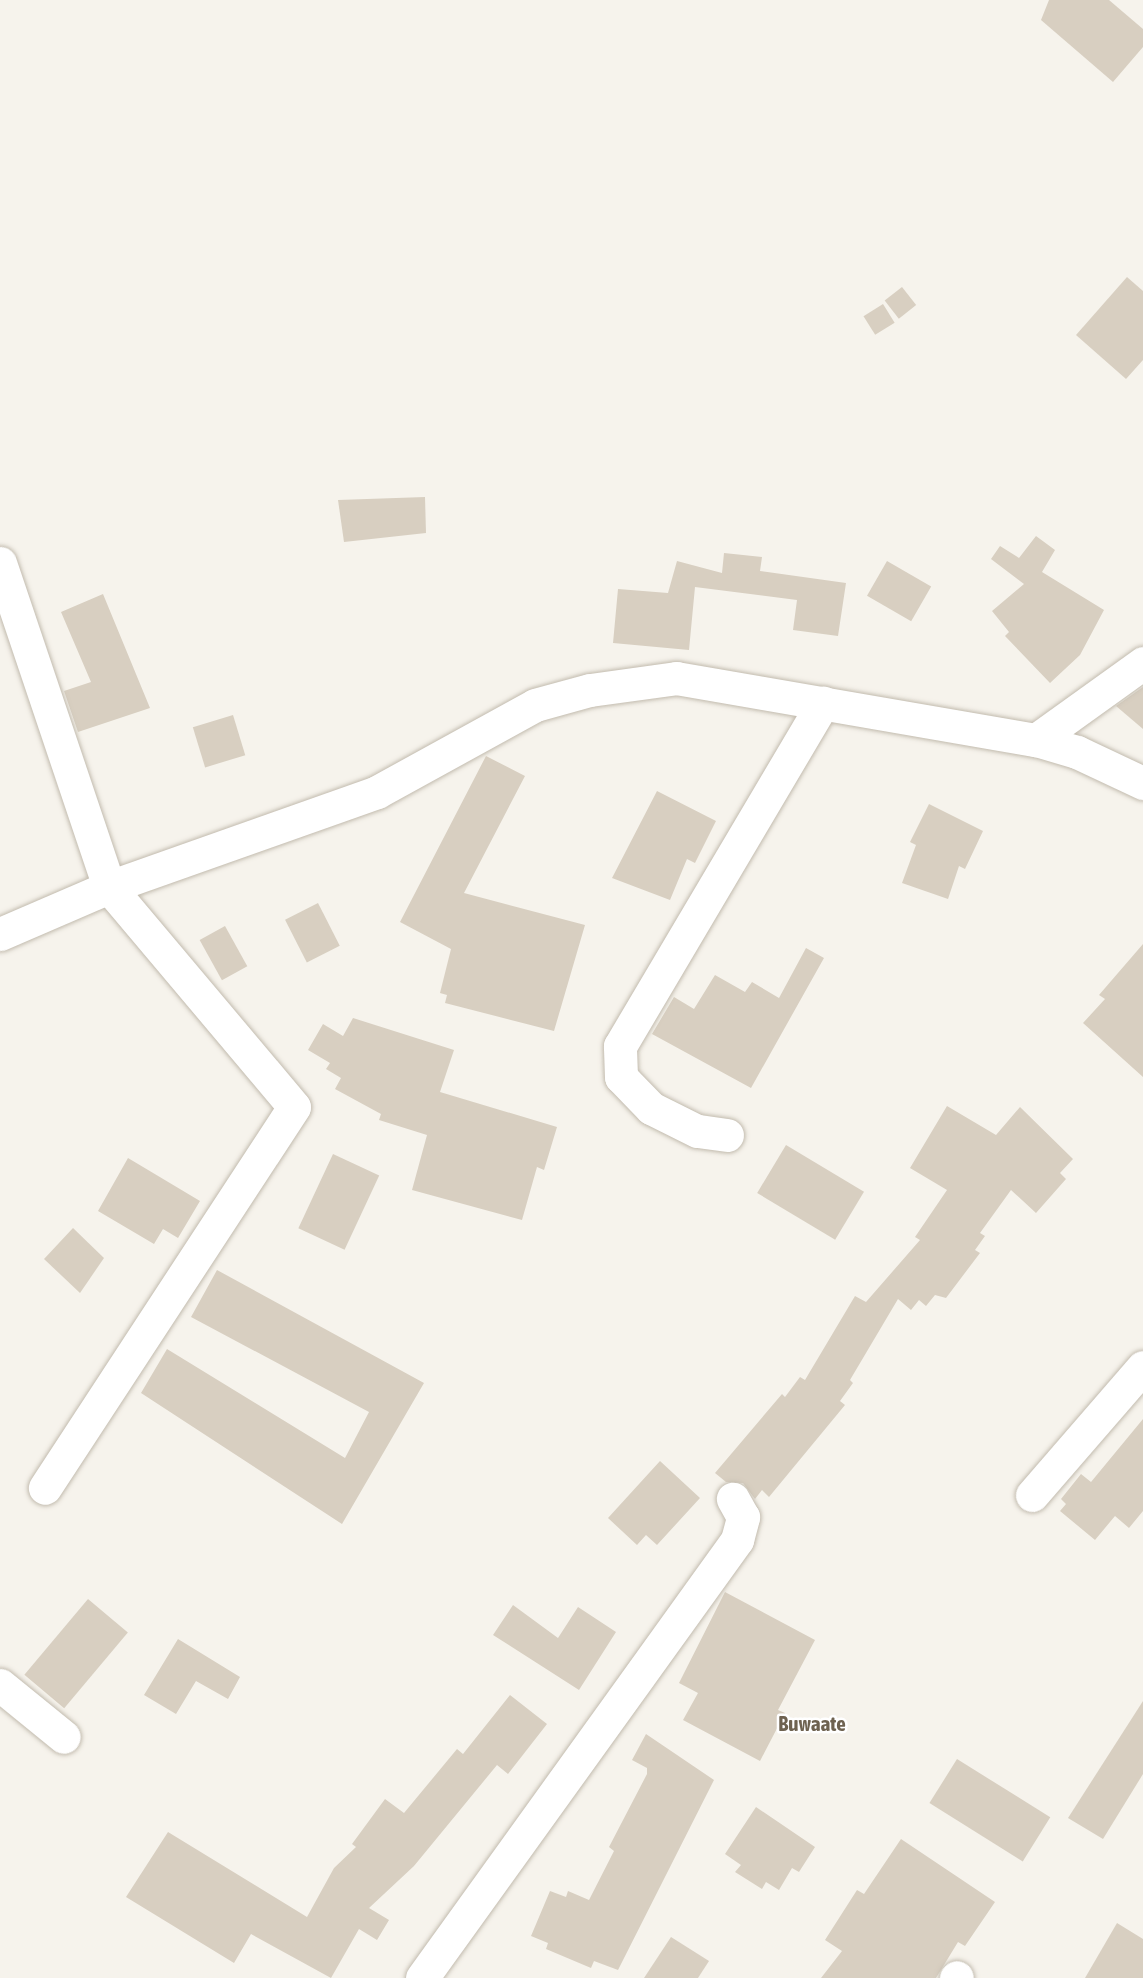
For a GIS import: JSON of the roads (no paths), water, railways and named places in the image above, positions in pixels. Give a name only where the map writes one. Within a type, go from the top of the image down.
[{"type":"street","points":[[0,564],[109,887],[294,1107],[45,1488]]},
{"type":"street","points":[[1036,740],[1143,663]]},
{"type":"street","points":[[0,934],[109,887],[377,792],[535,705],[590,690],[676,678],[1036,740],[1077,752],[1143,783]]},
{"type":"street","points":[[727,1135],[696,1131],[651,1108],[621,1077],[620,1046],[823,703]]},
{"type":"street","points":[[1032,1494],[1143,1367]]},
{"type":"street","points":[[422,1978],[737,1539],[743,1517],[733,1499]]},
{"type":"street","points":[[0,1685],[64,1737]]},
{"type":"district","name":"Buwaate","points":[[812,1723]]}]
